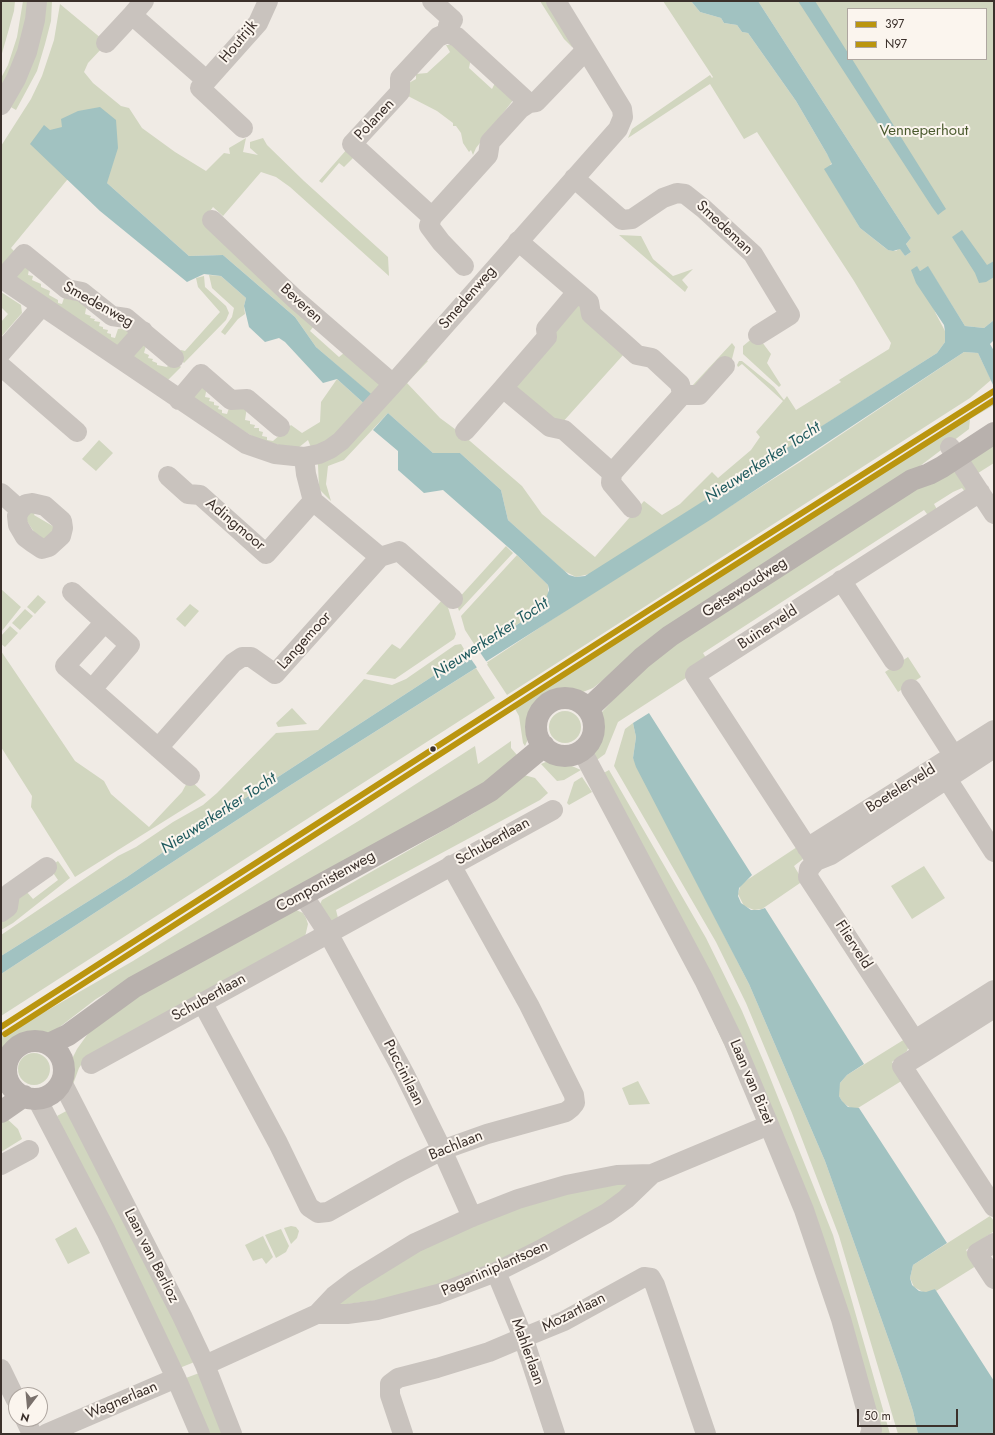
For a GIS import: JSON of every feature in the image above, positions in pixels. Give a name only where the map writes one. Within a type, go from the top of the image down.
[{"type":"main road","name":"Getsewoudweg","points":[[588,709],[642,658],[670,636],[912,480],[929,474],[954,452],[975,430],[994,420]]},
{"type":"main road","name":"Getsewoudweg","points":[[954,452],[994,433]]},
{"type":"main road","points":[[563,698],[581,703],[588,709],[592,716],[594,731],[592,739],[582,751],[574,754],[558,755],[544,746],[536,730],[540,712],[546,705],[554,700],[563,698]]},
{"type":"main road","name":"Componistenweg","points":[[56,1051],[70,1045],[103,1009],[134,987],[303,895],[490,790],[544,746]]},
{"type":"main road","points":[[1,1112],[30,1097],[48,1096],[56,1090],[62,1082],[64,1070],[56,1051],[33,1041],[18,1046],[11,1053],[7,1063],[4,1083],[9,1083],[15,1091],[30,1097]]},
{"type":"street","points":[[1,105],[16,79],[27,52],[35,20],[37,1]]},
{"type":"street","name":"Houtrijk","points":[[206,80],[258,23],[268,1]]},
{"type":"street","points":[[432,1],[453,20],[448,26],[447,33],[457,37],[529,103]]},
{"type":"street","name":"Smedenweg","points":[[174,358],[126,318],[112,316],[82,292],[67,289],[24,254],[1,279],[246,444],[275,454],[304,457],[319,454],[341,441],[618,129],[622,117],[622,110],[556,1]]},
{"type":"street","points":[[106,43],[138,8],[206,80],[200,88],[243,128]]},
{"type":"street","name":"Polanen","points":[[432,217],[352,144],[400,92],[400,78],[438,37],[447,33]]},
{"type":"street","points":[[464,266],[441,242],[429,226],[432,217],[488,155],[490,142],[520,109],[529,103],[536,102],[586,50]]},
{"type":"street","name":"Smedeman","points":[[574,178],[619,219],[626,221],[632,220],[663,198],[692,190],[704,209],[753,254],[790,315],[758,335]]},
{"type":"street","name":"Beveren","points":[[212,220],[295,298],[393,384]]},
{"type":"street","points":[[518,241],[589,302],[591,314],[637,355],[652,358],[680,384],[682,395]]},
{"type":"street","points":[[465,431],[547,337],[546,329],[577,292]]},
{"type":"street","points":[[1,353],[42,306]]},
{"type":"street","name":"Smedenweg","points":[[119,358],[142,331]]},
{"type":"street","points":[[1,366],[77,432]]},
{"type":"street","points":[[632,508],[611,483],[612,473],[682,395],[699,395],[725,366]]},
{"type":"street","points":[[179,400],[201,374],[231,400],[247,399],[280,427]]},
{"type":"street","points":[[503,388],[550,427],[564,430],[612,473]]},
{"type":"street","points":[[954,452],[994,514]]},
{"type":"street","points":[[304,457],[306,474],[313,501],[380,558]]},
{"type":"street","name":"Adingmoor","points":[[168,476],[188,494],[200,495],[266,554],[313,501]]},
{"type":"street","name":"Buinerveld","points":[[811,854],[695,675],[980,492]]},
{"type":"street","points":[[1,493],[20,510]]},
{"type":"street","name":"Langemoor","points":[[158,748],[234,663],[242,657],[251,656],[275,674],[380,558],[399,551],[453,599]]},
{"type":"street","points":[[841,580],[894,661]]},
{"type":"street","points":[[72,592],[130,645],[93,688]]},
{"type":"street","points":[[104,622],[65,666],[93,688],[190,776]]},
{"type":"street","points":[[911,689],[954,756]]},
{"type":"street","name":"Boetelerveld","points":[[811,854],[994,730]]},
{"type":"street","name":"Boetelerveld","points":[[811,854],[831,855],[994,748]]},
{"type":"street","name":"Laan van Bizet","points":[[582,751],[704,980],[734,1042],[769,1124],[804,1210],[841,1319],[872,1430],[870,1434]]},
{"type":"street","points":[[947,779],[994,852]]},
{"type":"street","name":"Schubertlaan","points":[[91,1064],[553,810]]},
{"type":"street","name":"Flierveld","points":[[811,854],[808,877],[919,1046]]},
{"type":"street","name":"Bachlaan","points":[[202,1002],[271,1130],[308,1207],[318,1213],[328,1212],[442,1150],[487,1134],[566,1112],[572,1108],[575,1103],[574,1095],[529,1004],[451,865]]},
{"type":"street","points":[[1,912],[8,907],[10,893],[47,867]]},
{"type":"street","points":[[303,895],[328,933]]},
{"type":"street","name":"Puccinilaan","points":[[328,933],[404,1073],[442,1150],[472,1216]]},
{"type":"street","points":[[994,990],[919,1046],[902,1066],[994,1207]]},
{"type":"street","points":[[919,1046],[994,1008]]},
{"type":"street","name":"Laan van Berlioz","points":[[62,1082],[182,1316],[205,1365],[232,1434]]},
{"type":"street","name":"Laan van Berlioz","points":[[30,1097],[106,1231],[176,1378],[200,1434]]},
{"type":"street","name":"Paganiniplantsoen","points":[[205,1365],[317,1314],[334,1296],[355,1280],[415,1243],[472,1216],[518,1199],[566,1185],[617,1176],[652,1174],[769,1124]]},
{"type":"street","points":[[1,1165],[29,1150]]},
{"type":"street","name":"Paganiniplantsoen","points":[[317,1314],[347,1314],[377,1310],[438,1294],[496,1272],[540,1250],[607,1213],[626,1199],[652,1174]]},
{"type":"street","points":[[994,1243],[977,1254],[994,1279]]},
{"type":"street","name":"Mahlerlaan","points":[[496,1272],[523,1338],[555,1434]]},
{"type":"street","name":"Mozartlaan","points":[[403,1434],[390,1395],[390,1384],[398,1378],[489,1352],[564,1321],[636,1280],[644,1277],[651,1278],[655,1285],[706,1434]]},
{"type":"street","points":[[1,1369],[10,1387]]},
{"type":"street","name":"Wagnerlaan","points":[[46,1434],[176,1378]]},
{"type":"green space","points":[[1,1],[15,1],[14,11],[1,57]]},
{"type":"green space","points":[[23,1],[30,1],[23,44],[1,92],[1,78],[8,65],[17,37]]},
{"type":"green space","points":[[44,1],[52,1],[51,21],[37,71],[16,110],[9,106]]},
{"type":"green space","points":[[540,1],[547,1],[575,45],[572,47],[564,39]]},
{"type":"green space","name":"Venneperhout","points":[[663,1],[691,1],[700,12],[721,18],[724,23],[737,25],[742,32],[748,33],[796,101],[827,154],[832,163],[830,165],[833,182],[860,228],[888,250],[896,251],[900,248],[905,256],[911,252],[906,244],[911,238],[758,1],[994,1],[994,320],[984,328],[965,326],[928,267],[920,271],[916,266],[936,314],[945,331],[945,342],[937,353],[590,574],[576,577],[564,571],[508,520],[501,490],[460,453],[433,453],[388,413],[344,460],[328,466],[326,484],[331,501],[319,489],[318,465],[308,440],[298,448],[292,448],[258,440],[190,396],[199,383],[207,387],[205,397],[210,398],[209,401],[214,402],[214,405],[219,406],[218,409],[222,410],[222,413],[227,414],[229,408],[247,407],[245,420],[250,421],[250,424],[255,425],[254,428],[259,428],[259,431],[263,432],[262,436],[267,437],[267,440],[273,441],[291,425],[302,433],[320,422],[321,402],[337,379],[368,407],[376,399],[316,347],[295,317],[223,255],[189,256],[107,183],[67,180],[11,248],[16,253],[1,266],[1,146],[31,99],[42,76],[54,40],[60,4],[102,39],[104,46],[88,63],[84,72],[93,83],[121,106],[129,108],[142,128],[175,152],[206,171],[224,153],[230,154],[229,148],[246,138],[243,152],[258,155],[250,148],[250,142],[263,138],[267,145],[304,181],[388,257],[389,276],[290,187],[276,177],[261,172],[223,216],[213,207],[206,217],[314,326],[310,331],[339,357],[344,353],[382,384],[422,356],[428,361],[407,383],[440,418],[463,435],[522,486],[542,514],[595,557],[644,501],[662,515],[680,504],[712,472],[718,478],[751,450],[760,437],[756,432],[783,401],[742,364],[738,367],[737,365],[739,361],[742,361],[774,387],[784,400],[787,396],[796,410],[841,382],[839,380],[889,349],[891,343],[854,281],[757,132],[744,139],[710,84],[628,138],[632,129],[710,75],[712,78],[713,77]]},
{"type":"green space","points":[[446,45],[459,45],[471,58],[469,68],[492,89],[496,81],[514,99],[476,148],[473,155],[471,150],[469,152],[463,143],[461,133],[456,126],[453,126],[453,123],[437,111],[408,96],[407,84],[416,79],[416,74],[427,73],[450,52]]},
{"type":"green space","points":[[348,148],[355,156],[344,167],[339,163],[322,183],[319,181]]},
{"type":"green space","points":[[619,235],[641,236],[653,259],[673,276],[693,269],[682,280],[688,287],[685,292]]},
{"type":"green space","points":[[30,264],[28,275],[33,276],[32,280],[41,284],[41,287],[50,291],[49,295],[58,300],[58,303],[62,304],[64,298],[87,303],[85,314],[91,316],[90,318],[95,319],[94,321],[100,322],[99,326],[108,330],[107,333],[111,334],[111,337],[115,338],[118,329],[130,327],[122,351],[12,275]]},
{"type":"green space","points":[[209,275],[221,276],[246,298],[244,306],[245,314],[238,319],[225,335],[221,332],[232,317],[234,308],[212,288]]},
{"type":"green space","points":[[204,276],[205,287],[226,306],[229,313],[226,320],[184,363],[176,356],[181,350],[185,351],[220,312],[198,287],[196,278]]},
{"type":"green space","points":[[1,292],[21,305],[22,313],[1,337],[1,322],[8,314],[1,307]]},
{"type":"green space","points":[[573,306],[579,306],[624,354],[561,424],[518,394],[516,382]]},
{"type":"green space","points":[[754,337],[762,342],[771,354],[767,363],[781,385],[779,387],[743,354],[743,346]]},
{"type":"green space","points":[[147,342],[144,353],[149,355],[148,358],[153,359],[152,361],[157,363],[157,365],[167,367],[173,359],[181,367],[167,381],[130,354]]},
{"type":"green space","points":[[732,343],[735,347],[731,363],[696,387],[692,386]]},
{"type":"green space","points":[[964,352],[978,353],[991,380],[970,398],[507,695],[486,663],[571,607],[800,462]]},
{"type":"green space","points":[[994,400],[994,405],[970,419],[969,429],[912,472],[625,663],[593,688],[583,692],[555,693],[547,697],[541,702],[534,712],[525,746],[523,743],[519,716],[514,707]]},
{"type":"green space","points":[[994,438],[994,463],[975,475],[970,466],[971,457]]},
{"type":"green space","points":[[99,440],[113,453],[96,471],[82,459]]},
{"type":"green space","points":[[951,469],[966,481],[966,493],[962,488],[953,492],[934,504],[939,513],[930,518],[924,510],[703,653],[708,661],[689,676],[618,722],[605,754],[594,762],[593,751],[602,712],[648,662],[887,506]]},
{"type":"green space","points":[[25,513],[35,513],[34,515],[56,528],[49,542],[36,535],[23,515]]},
{"type":"green space","points":[[506,546],[513,553],[459,611],[456,601]]},
{"type":"green space","points":[[517,555],[548,585],[548,595],[535,613],[478,650],[465,630],[461,616]]},
{"type":"green space","points":[[1,589],[21,607],[1,632]]},
{"type":"green space","points":[[38,595],[46,602],[35,614],[27,607]]},
{"type":"green space","points":[[442,600],[447,604],[456,634],[454,639],[395,679],[366,674],[392,644],[400,649]]},
{"type":"green space","points":[[190,604],[199,611],[185,627],[176,619]]},
{"type":"green space","points":[[25,609],[33,616],[20,630],[12,623]]},
{"type":"green space","points":[[10,626],[18,633],[5,647],[1,644],[1,636]]},
{"type":"green space","points":[[461,644],[467,654],[175,844],[127,877],[1,956],[1,935],[118,856],[136,847],[173,822],[203,805],[217,793],[276,733],[318,730],[364,679],[392,685],[406,679],[455,645]]},
{"type":"green space","points":[[1,651],[75,761],[104,781],[111,794],[149,827],[182,792],[189,779],[206,795],[75,877],[31,807],[32,796],[1,747]]},
{"type":"green space","points":[[908,657],[921,677],[898,692],[885,672]]},
{"type":"green space","points":[[476,668],[495,698],[1,1016],[1,974],[286,788]]},
{"type":"green space","points":[[292,708],[307,724],[278,727],[276,723]]},
{"type":"green space","points":[[562,711],[568,711],[577,715],[581,727],[577,739],[568,743],[562,743],[553,739],[549,730],[549,724],[553,715]]},
{"type":"green space","points":[[633,723],[636,737],[633,758],[749,984],[825,1161],[901,1374],[913,1411],[918,1434],[898,1434],[839,1236],[792,1113],[746,1003],[716,942],[614,766],[625,729]]},
{"type":"green space","points":[[511,741],[511,748],[517,755],[486,785],[139,974],[96,999],[48,1036],[33,1033],[26,1034],[11,1040],[1,1051],[1,1037],[133,961],[360,820],[475,746],[478,764]]},
{"type":"green space","points":[[548,761],[565,763],[581,770],[564,780],[557,781],[541,764]]},
{"type":"green space","points":[[609,770],[706,938],[742,1011],[765,1065],[833,1235],[890,1434],[879,1434],[839,1294],[600,775]]},
{"type":"green space","points":[[524,775],[535,778],[548,793],[540,800],[336,910],[339,922],[334,923],[317,910],[322,900],[474,813]]},
{"type":"green space","points":[[582,777],[592,792],[569,805],[567,803],[574,782]]},
{"type":"green space","points":[[797,847],[803,859],[794,866],[803,881],[762,909],[754,910],[744,906],[738,894],[741,884]]},
{"type":"green space","points":[[58,861],[70,878],[13,923],[1,930],[1,921],[18,896],[26,891],[33,899],[58,880],[49,867]]},
{"type":"green space","points":[[924,866],[945,898],[912,919],[891,886]]},
{"type":"green space","points":[[294,909],[303,913],[306,918],[308,924],[305,937],[85,1059],[79,1068],[72,1087],[69,1082],[70,1063],[77,1049],[92,1028],[115,1008]]},
{"type":"green space","points":[[905,1039],[908,1048],[907,1051],[892,1062],[903,1080],[858,1108],[851,1108],[843,1103],[839,1096],[839,1088],[840,1083],[847,1075]]},
{"type":"green space","points":[[34,1053],[40,1054],[47,1060],[50,1069],[49,1075],[43,1082],[34,1085],[28,1084],[21,1078],[18,1069],[19,1063],[25,1056]]},
{"type":"green space","points":[[638,1081],[650,1104],[629,1105],[622,1088]]},
{"type":"green space","points":[[70,1109],[197,1361],[177,1369],[57,1116]]},
{"type":"green space","points":[[4,1116],[18,1129],[22,1139],[1,1152],[1,1118]]},
{"type":"green space","points":[[624,1178],[632,1188],[569,1231],[425,1294],[340,1305],[339,1298],[470,1221]]},
{"type":"green space","points":[[990,1216],[994,1221],[993,1232],[966,1250],[976,1266],[936,1291],[935,1289],[930,1292],[923,1292],[914,1287],[910,1278],[913,1265]]},
{"type":"green space","points":[[291,1226],[296,1227],[299,1231],[297,1238],[291,1244],[284,1228]]},
{"type":"green space","points":[[76,1227],[90,1253],[68,1264],[55,1239]]},
{"type":"green space","points":[[281,1229],[289,1246],[286,1252],[276,1258],[265,1235]]},
{"type":"green space","points":[[263,1236],[273,1257],[266,1264],[262,1258],[253,1261],[245,1245]]},
{"type":"green space","points":[[202,1372],[226,1434],[206,1434],[183,1379]]},
{"type":"water","points":[[691,1],[758,1],[911,238],[906,244],[911,252],[905,256],[900,249],[893,251],[888,250],[860,228],[824,169],[832,164],[827,154],[796,101],[748,33],[742,32],[737,25],[724,23],[721,18],[700,12]]},
{"type":"water","points":[[798,1],[815,1],[847,51],[847,60],[853,60],[946,209],[938,215]]},
{"type":"water","points":[[100,107],[116,120],[118,148],[107,183],[189,256],[223,255],[295,317],[316,347],[377,399],[368,407],[337,379],[323,383],[285,342],[279,338],[265,342],[249,327],[244,306],[246,298],[221,276],[204,274],[187,282],[100,211],[30,144],[44,125],[50,130],[62,127],[61,119],[78,111]]},
{"type":"water","points":[[962,230],[987,265],[994,261],[994,277],[986,282],[979,283],[975,273],[952,237]]},
{"type":"water","points":[[917,266],[920,271],[928,266],[965,326],[984,328],[994,320],[994,340],[990,344],[994,351],[994,387],[978,353],[964,352],[710,520],[286,788],[1,974],[1,956],[127,877],[175,844],[467,654],[478,650],[532,615],[545,601],[549,590],[548,585],[517,555],[443,490],[424,493],[398,470],[398,451],[373,430],[388,413],[433,453],[460,453],[501,490],[508,520],[569,575],[576,577],[585,576],[937,353],[945,342],[944,325],[916,283],[911,270]]},
{"type":"water","points":[[649,713],[752,875],[739,888],[738,896],[741,903],[751,910],[765,908],[864,1064],[847,1075],[840,1083],[839,1096],[848,1107],[859,1108],[947,1243],[913,1265],[910,1278],[912,1285],[919,1291],[926,1292],[935,1289],[994,1381],[994,1434],[918,1434],[913,1411],[901,1374],[825,1161],[749,984],[636,767],[633,758],[636,737],[633,723]]},
{"type":"pier","points":[[477,648],[488,664],[478,669],[466,652]]},
{"type":"transit line","name":"397","points":[[1,1027],[646,612],[994,391]]},
{"type":"transit line","name":"N97","points":[[5,1034],[650,619],[994,400]]},
{"type":"water label","name":"Nieuwerkerker Tocht","points":[[763,463]]},
{"type":"water label","name":"Nieuwerkerker Tocht","points":[[491,639]]},
{"type":"water label","name":"Nieuwerkerker Tocht","points":[[219,814]]}]
